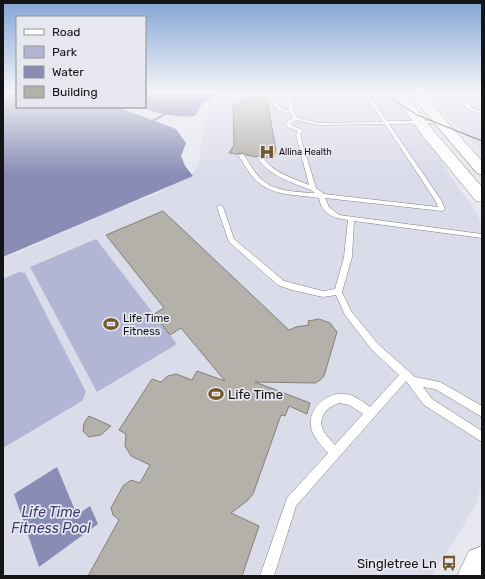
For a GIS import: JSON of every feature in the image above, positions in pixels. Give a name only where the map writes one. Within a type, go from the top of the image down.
[{"type":"main road","points":[[419,120],[482,197]]},
{"type":"main road","points":[[441,122],[482,170]]},
{"type":"main road","points":[[476,576],[482,564]]},
{"type":"lane","points":[[293,120],[288,124],[291,127],[307,128],[441,122]]},
{"type":"lane","points":[[309,120],[307,128],[298,135],[312,189]]},
{"type":"lane","points":[[241,155],[264,185],[274,189],[322,196],[442,209],[438,200],[384,120]]},
{"type":"lane","points":[[260,157],[262,162],[285,177],[312,189],[322,196],[323,204],[327,211],[337,217],[482,236]]},
{"type":"lane","points":[[220,207],[231,240],[281,283],[323,294],[338,292]]},
{"type":"lane","points":[[351,220],[348,257],[338,292],[348,313],[375,348],[409,378],[428,402],[482,437]]},
{"type":"lane","points":[[409,378],[437,385],[482,412]]},
{"type":"lane","points":[[267,576],[290,502],[370,414],[409,378]]},
{"type":"lane","points":[[335,453],[319,433],[316,424],[319,410],[325,403],[339,398],[348,399],[355,402],[370,414]]},
{"type":"shaded area","points":[[207,120],[414,120],[437,151],[450,176],[471,205],[482,224],[482,483],[476,505],[432,576],[3,576],[3,259],[111,211],[157,194],[195,171],[199,162],[201,141]]},
{"type":"shaded area","points":[[451,120],[482,120],[482,152]]},
{"type":"green space","name":"Life Time Fitness","points":[[96,239],[177,344],[97,392],[30,267]]},
{"type":"green space","points":[[19,272],[25,273],[86,392],[82,401],[3,448],[3,279]]},
{"type":"water","points":[[3,120],[152,120],[176,129],[186,143],[181,156],[185,166],[193,176],[3,257]]},
{"type":"water","name":"Life Time Fitness Pool","points":[[57,467],[77,515],[90,506],[98,524],[39,567],[14,494]]},
{"type":"building","points":[[233,120],[271,120],[276,150],[273,159],[265,158],[262,155],[256,157],[243,153],[229,153],[234,145]]},
{"type":"building","name":"Life Time","points":[[163,211],[289,330],[296,327],[309,325],[308,321],[319,319],[330,323],[337,332],[324,376],[319,381],[315,383],[255,382],[310,403],[307,414],[289,406],[285,416],[281,415],[253,494],[247,501],[231,513],[259,526],[242,576],[88,576],[119,520],[113,515],[111,508],[123,486],[131,480],[140,483],[150,465],[131,456],[125,446],[126,434],[119,430],[152,379],[161,382],[168,376],[176,374],[192,380],[197,371],[225,381],[181,328],[170,335],[154,314],[164,308],[106,235]]},
{"type":"building","points":[[89,416],[111,426],[101,435],[89,437],[83,431],[84,423]]},
{"type":"tram line","points":[[430,120],[482,141]]},
{"type":"place","name":"Allina Health","points":[[267,152]]},
{"type":"place","name":"Life Time Fitness","points":[[111,324]]},
{"type":"place","name":"Life Time","points":[[216,394]]},
{"type":"place","name":"Singletree Ln","points":[[449,563]]}]
